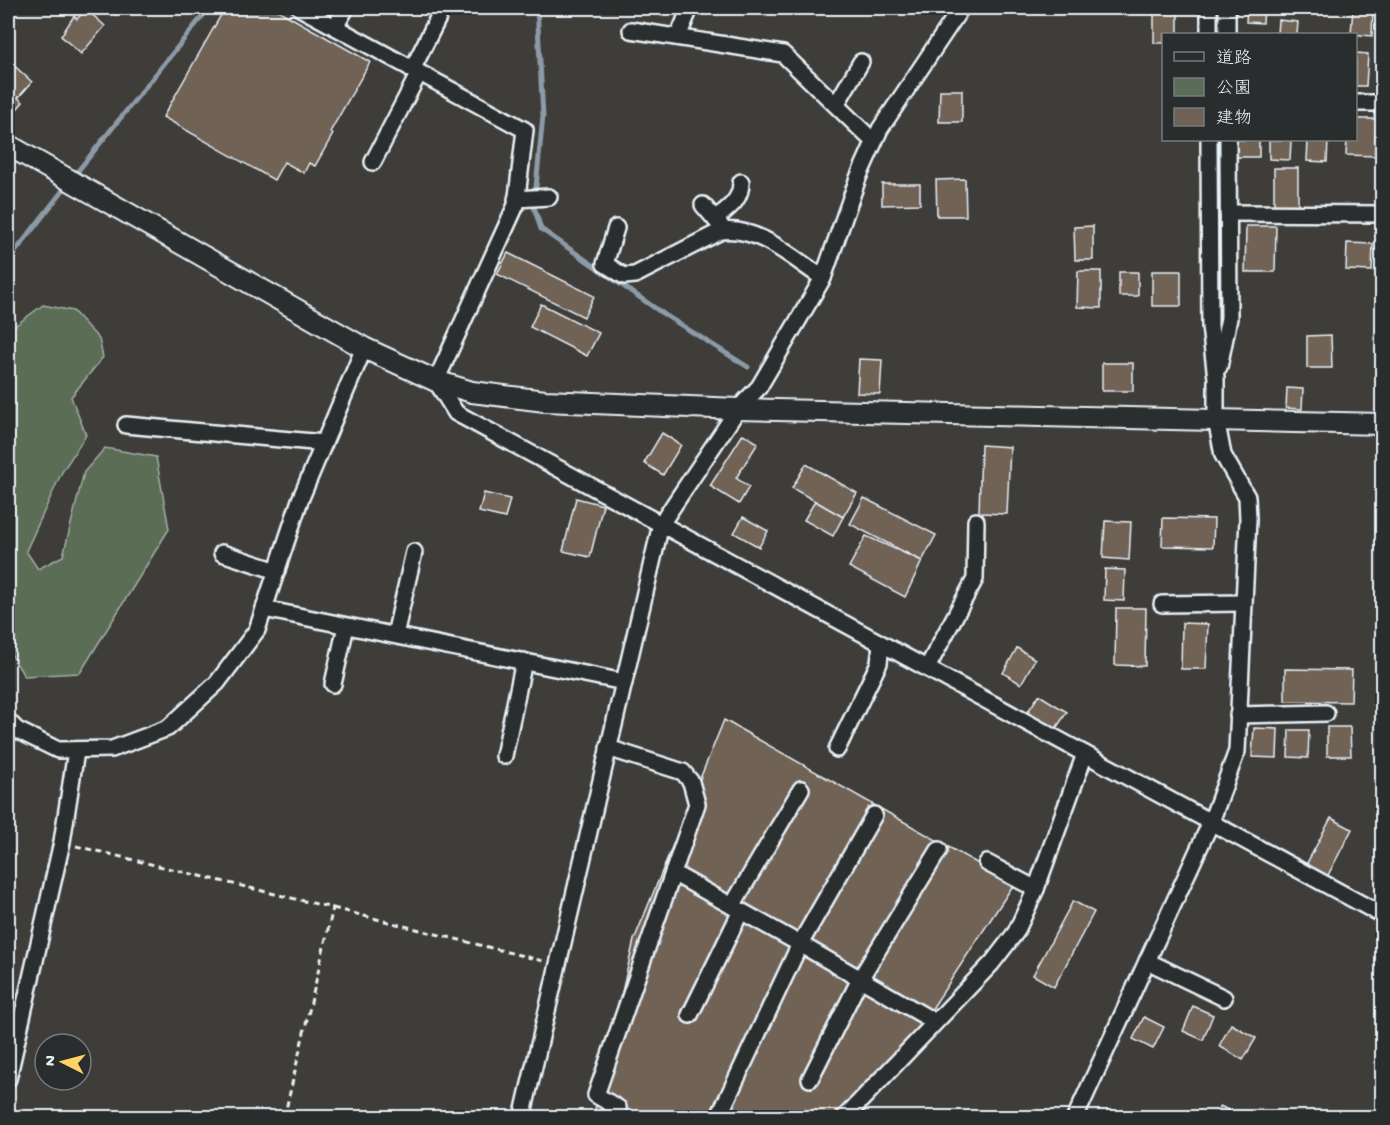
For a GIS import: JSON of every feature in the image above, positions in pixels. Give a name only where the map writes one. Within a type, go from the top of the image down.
[{"type":"street","points":[[300,8],[525,130],[520,199],[436,381]]},
{"type":"street","points":[[335,27],[345,8]]},
{"type":"street","points":[[678,37],[690,8]]},
{"type":"street","points":[[522,1118],[661,524],[738,409],[759,387],[823,278],[858,178],[880,129],[961,8]]},
{"type":"street","points":[[1209,8],[1209,33]]},
{"type":"street","points":[[1227,8],[1227,33]]},
{"type":"street","points":[[372,162],[438,18]]},
{"type":"street","points":[[631,30],[783,54],[874,142]]},
{"type":"street","points":[[836,105],[861,62]]},
{"type":"street","points":[[1357,103],[1383,103]]},
{"type":"street","points":[[1075,1118],[1211,822],[1237,751],[1248,519],[1246,497],[1223,455],[1216,419],[1216,378],[1210,326],[1209,141]]},
{"type":"street","points":[[1216,378],[1228,318],[1228,141]]},
{"type":"street","points":[[8,145],[363,348],[436,381],[472,392],[544,401],[738,409],[1383,424]]},
{"type":"street","points":[[616,228],[605,264],[624,276],[635,275],[720,225],[738,200],[741,193],[741,182]]},
{"type":"street","points":[[520,199],[548,197]]},
{"type":"street","points":[[703,205],[720,225],[756,234],[823,278]]},
{"type":"street","points":[[1228,213],[1383,214]]},
{"type":"street","points":[[8,721],[17,730],[58,750],[76,752],[112,749],[168,728],[218,682],[257,630],[300,500],[363,348]]},
{"type":"street","points":[[436,381],[456,413],[1383,915]]},
{"type":"street","points":[[126,425],[324,444]]},
{"type":"street","points":[[927,668],[975,579],[976,521]]},
{"type":"street","points":[[395,635],[414,552]]},
{"type":"street","points":[[222,553],[277,571]]},
{"type":"street","points":[[1162,603],[1244,603]]},
{"type":"street","points":[[264,609],[624,682]]},
{"type":"street","points":[[333,684],[346,626]]},
{"type":"street","points":[[837,749],[879,663],[881,644]]},
{"type":"street","points":[[504,756],[524,661]]},
{"type":"street","points":[[1238,715],[1326,713]]},
{"type":"street","points":[[608,748],[683,772],[691,782],[697,804],[632,987],[629,1006],[596,1095],[618,1108],[615,1118]]},
{"type":"street","points":[[8,1079],[62,842],[76,752]]},
{"type":"street","points":[[844,1118],[992,963],[1016,932],[1036,889],[1085,754]]},
{"type":"street","points":[[690,1015],[736,909],[801,789]]},
{"type":"street","points":[[718,1118],[800,944],[874,815]]},
{"type":"street","points":[[810,1079],[861,979],[939,850]]},
{"type":"street","points":[[987,863],[1036,889]]},
{"type":"street","points":[[673,873],[935,1022]]},
{"type":"street","points":[[1147,961],[1224,998]]},
{"type":"path","points":[[62,842],[557,964]]},
{"type":"path","points":[[284,1118],[333,908]]},
{"type":"green space","points":[[43,305],[73,311],[99,339],[103,357],[71,397],[86,435],[62,472],[26,551],[38,569],[63,556],[84,472],[105,448],[156,457],[169,529],[80,673],[24,676],[8,649],[8,331]]},
{"type":"building","points":[[109,8],[123,8],[116,15]]},
{"type":"building","points":[[225,8],[274,8],[370,62],[330,132],[333,134],[315,166],[309,163],[304,173],[284,162],[274,180],[163,117]]},
{"type":"building","points":[[1154,8],[1178,8],[1178,33],[1162,33],[1162,43],[1154,43]]},
{"type":"building","points":[[1247,8],[1264,8],[1263,23],[1246,22]]},
{"type":"building","points":[[1353,8],[1373,8],[1372,36],[1351,33]]},
{"type":"building","points":[[86,9],[105,26],[81,54],[61,36],[74,16],[77,19]]},
{"type":"building","points":[[1278,20],[1298,22],[1297,33],[1277,33]]},
{"type":"building","points":[[1357,53],[1368,54],[1366,86],[1357,86]]},
{"type":"building","points":[[8,60],[32,82],[18,98],[23,102],[11,116],[8,114]]},
{"type":"building","points":[[940,90],[962,90],[962,122],[939,122]]},
{"type":"building","points":[[1357,119],[1376,119],[1375,156],[1346,155],[1347,141],[1357,141]]},
{"type":"building","points":[[1236,141],[1259,141],[1259,157],[1237,157]]},
{"type":"building","points":[[1269,141],[1291,141],[1290,160],[1269,159]]},
{"type":"building","points":[[1308,141],[1328,141],[1327,162],[1307,161]]},
{"type":"building","points":[[1274,168],[1298,168],[1298,205],[1274,205]]},
{"type":"building","points":[[965,179],[966,216],[937,216],[936,180]]},
{"type":"building","points":[[882,184],[920,184],[920,204],[882,205]]},
{"type":"building","points":[[1093,226],[1093,260],[1075,260],[1074,227]]},
{"type":"building","points":[[1246,226],[1276,226],[1275,272],[1245,272]]},
{"type":"building","points":[[1347,243],[1373,244],[1372,271],[1346,270]]},
{"type":"building","points":[[508,253],[594,296],[584,317],[497,274]]},
{"type":"building","points":[[1078,271],[1101,271],[1101,308],[1077,307]]},
{"type":"building","points":[[1152,271],[1181,271],[1181,306],[1152,306]]},
{"type":"building","points":[[1119,272],[1138,272],[1138,296],[1119,296]]},
{"type":"building","points":[[541,304],[599,333],[587,356],[530,327]]},
{"type":"building","points":[[1331,335],[1332,368],[1307,368],[1307,336]]},
{"type":"building","points":[[859,359],[882,360],[880,394],[857,393]]},
{"type":"building","points":[[1102,363],[1133,363],[1133,391],[1102,391]]},
{"type":"building","points":[[1287,388],[1303,389],[1302,409],[1286,408]]},
{"type":"building","points":[[662,433],[681,445],[663,475],[644,463]]},
{"type":"building","points":[[743,434],[758,443],[736,478],[749,487],[739,504],[710,486]]},
{"type":"building","points":[[981,445],[1010,447],[1007,514],[979,513]]},
{"type":"building","points":[[806,464],[857,493],[843,517],[792,488]]},
{"type":"building","points":[[484,493],[510,499],[505,518],[479,512]]},
{"type":"building","points":[[576,498],[603,505],[590,557],[563,551]]},
{"type":"building","points":[[864,498],[936,535],[922,561],[850,524]]},
{"type":"building","points":[[815,501],[843,517],[833,536],[804,520]]},
{"type":"building","points":[[743,517],[768,531],[759,547],[734,533]]},
{"type":"building","points":[[1163,518],[1214,519],[1213,547],[1162,546]]},
{"type":"building","points":[[1105,521],[1131,522],[1129,560],[1103,558]]},
{"type":"building","points":[[866,536],[922,561],[905,597],[849,567]]},
{"type":"building","points":[[1105,569],[1125,570],[1124,601],[1104,600]]},
{"type":"building","points":[[1116,608],[1146,608],[1145,666],[1115,665]]},
{"type":"building","points":[[1182,623],[1208,624],[1206,669],[1181,669]]},
{"type":"building","points":[[1017,648],[1035,659],[1021,684],[1003,673]]},
{"type":"building","points":[[1285,669],[1352,670],[1351,702],[1285,701]]},
{"type":"building","points":[[1377,670],[1382,670],[1382,705],[1374,705]]},
{"type":"building","points":[[1039,695],[1067,712],[1055,730],[1027,713]]},
{"type":"building","points":[[724,720],[1014,884],[860,1118],[593,1118],[634,940]]},
{"type":"building","points":[[1327,727],[1350,727],[1351,756],[1327,756]]},
{"type":"building","points":[[1254,728],[1278,729],[1277,758],[1252,757]]},
{"type":"building","points":[[1289,730],[1309,730],[1308,758],[1288,757]]},
{"type":"building","points":[[1331,818],[1352,829],[1327,877],[1306,865]]},
{"type":"building","points":[[1073,901],[1094,912],[1054,987],[1033,975]]},
{"type":"building","points":[[1193,1006],[1213,1015],[1203,1040],[1183,1031]]},
{"type":"building","points":[[1144,1017],[1164,1027],[1153,1049],[1133,1039]]},
{"type":"building","points":[[1231,1024],[1256,1038],[1243,1060],[1219,1046]]},
{"type":"building","points":[[1220,1106],[1245,1118],[1215,1118]]},
{"type":"waterway","points":[[73,177],[209,8]]},
{"type":"waterway","points":[[537,8],[543,116],[534,207],[541,229],[665,315],[748,367]]},
{"type":"waterway","points":[[8,261],[67,185]]}]
